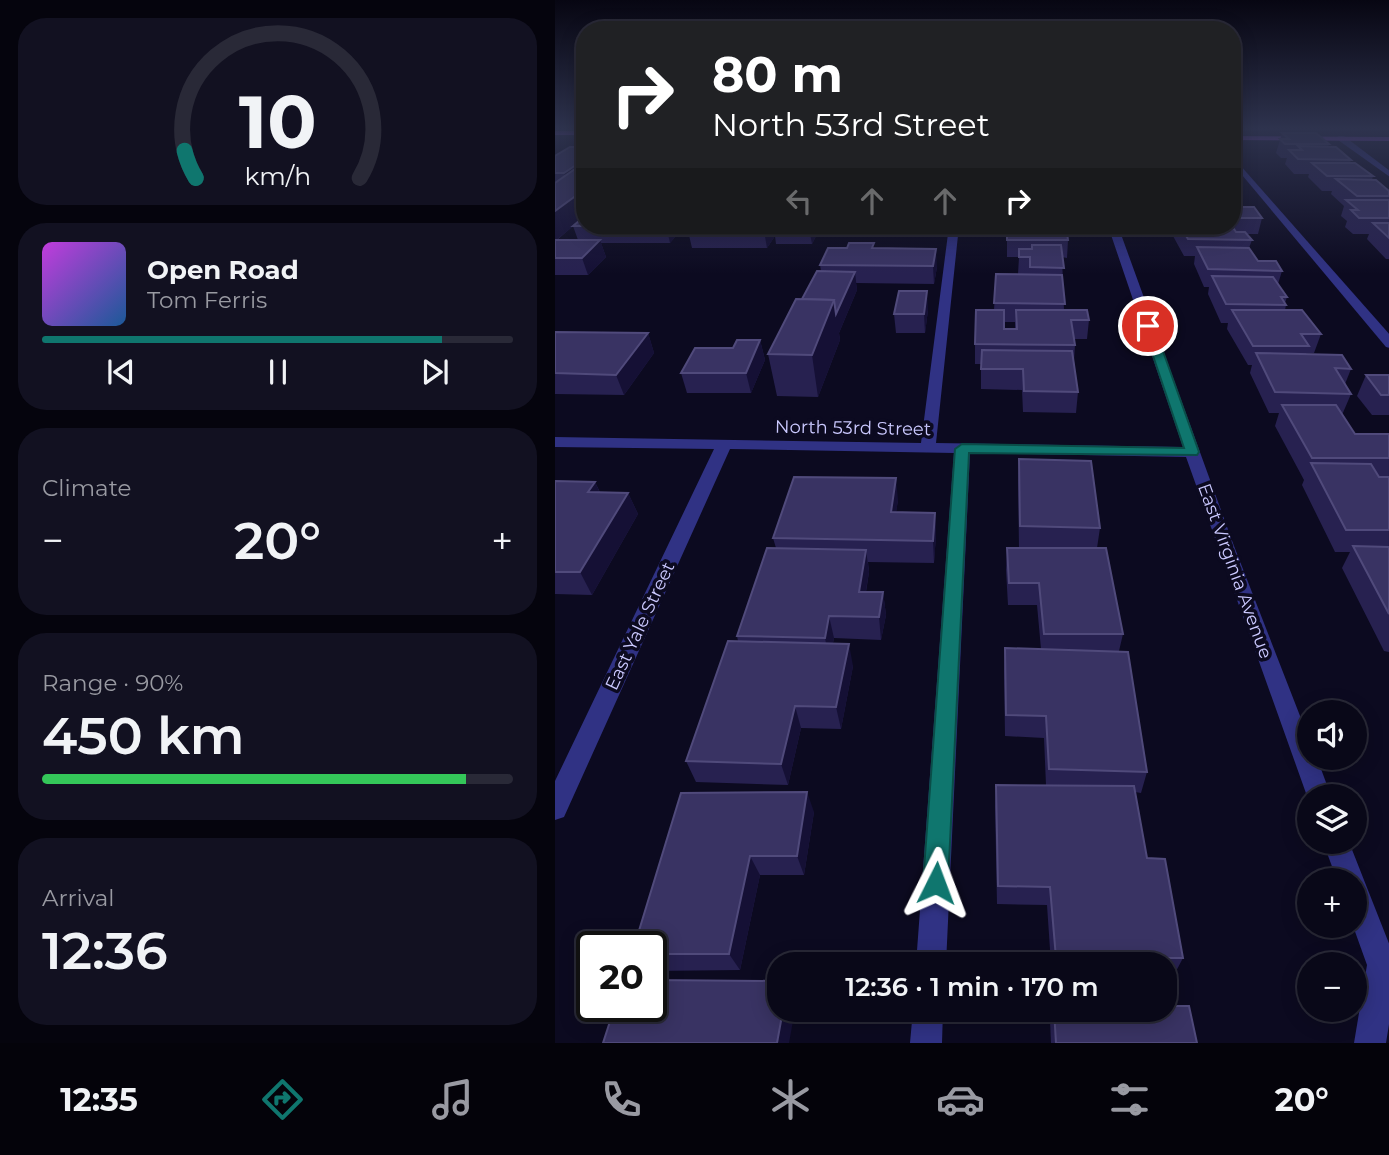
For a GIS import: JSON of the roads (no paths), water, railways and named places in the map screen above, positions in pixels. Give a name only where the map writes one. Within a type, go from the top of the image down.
[{"type":"street","points":[[1248,177],[1389,344]]},
{"type":"street","points":[[928,448],[954,235]]},
{"type":"street","name":"East Virginia Avenue","points":[[1116,235],[1192,452],[1315,784]]},
{"type":"street","name":"North 53rd Street","points":[[555,442],[1192,452]]},
{"type":"street","name":"East Yale Street","points":[[555,808],[724,445]]},
{"type":"street","points":[[932,952],[962,449]]},
{"type":"street","points":[[1367,921],[1386,967],[1370,1043]]},
{"type":"street","points":[[926,1043],[927,1022]]}]
